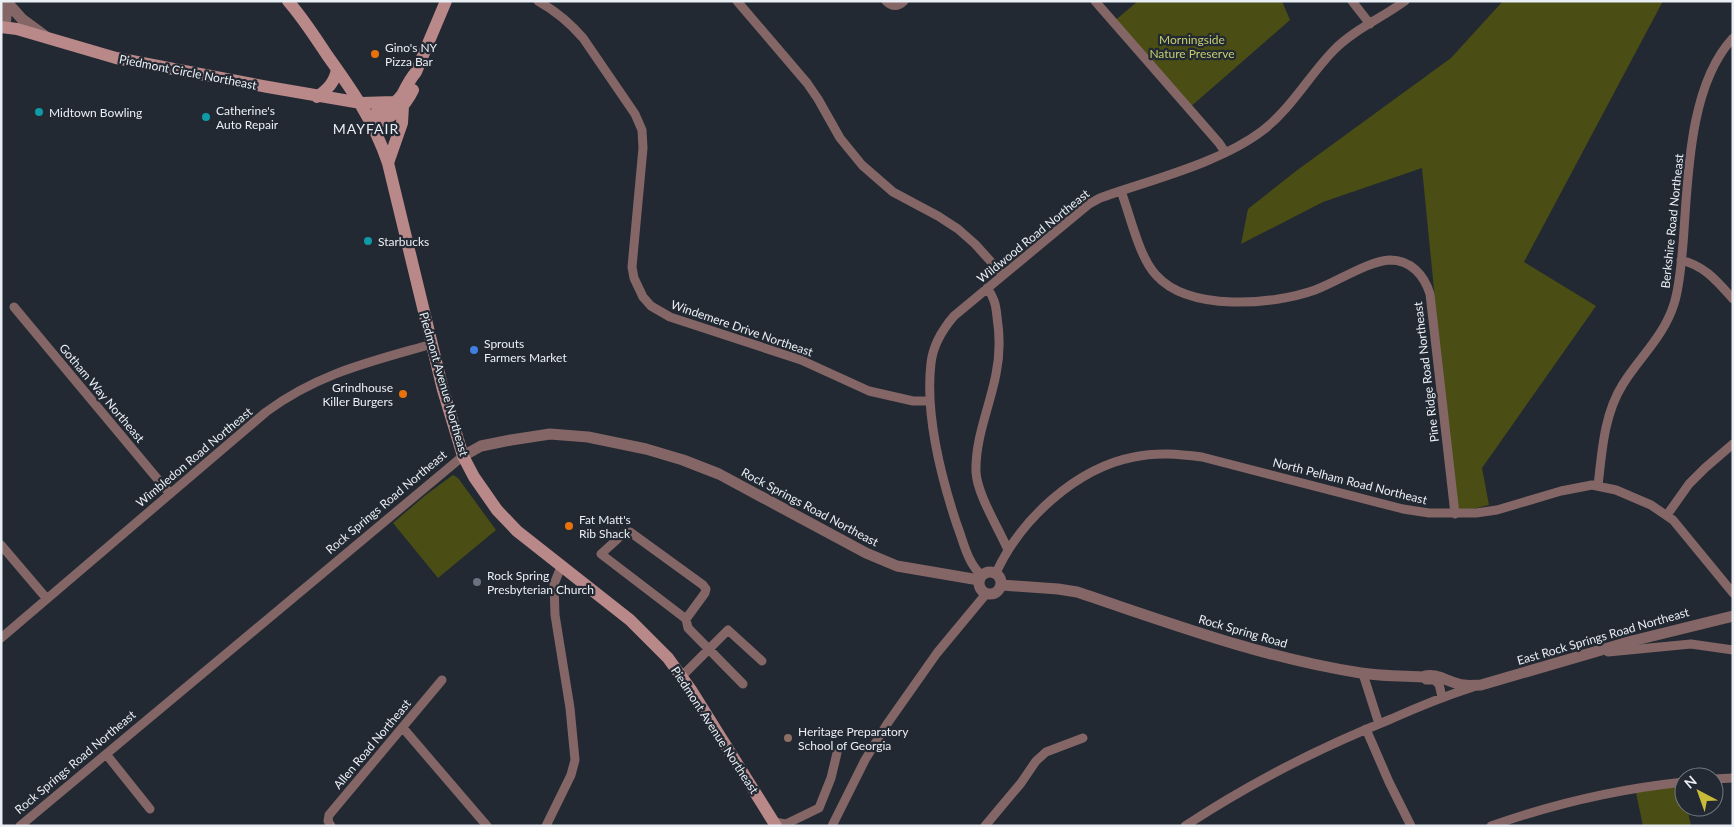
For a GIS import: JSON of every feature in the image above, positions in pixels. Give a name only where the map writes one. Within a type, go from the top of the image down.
[{"type":"main road","name":"Piedmont Avenue Northeast","points":[[288,1],[305,22],[361,103],[371,121],[388,163],[443,390],[463,456],[481,489],[505,520],[650,638],[682,676],[775,824]]},
{"type":"main road","points":[[371,121],[394,115],[399,104],[417,82],[416,72],[446,1]]},
{"type":"main road","name":"Piedmont Circle Northeast","points":[[8,28],[116,58],[317,96],[361,103],[399,104]]},
{"type":"main road","points":[[317,96],[331,84],[336,77],[337,69]]},
{"type":"main road","points":[[388,163],[402,123],[399,104]]},
{"type":"street","name":"Windemere Drive Northeast","points":[[538,1],[573,27],[639,122],[643,148],[632,267],[637,288],[651,306],[670,317],[801,360],[868,391],[913,401],[930,402]]},
{"type":"street","points":[[737,1],[807,83],[840,138],[862,165],[893,192],[958,229],[975,244],[1003,275]]},
{"type":"street","points":[[886,1],[894,6],[904,1]]},
{"type":"street","points":[[1095,1],[1225,152]]},
{"type":"street","points":[[1352,1],[1370,24]]},
{"type":"street","name":"Wildwood Road Northeast","points":[[980,578],[969,560],[953,512],[937,450],[930,402],[931,363],[934,349],[939,337],[954,316],[1089,204],[1100,198],[1201,163],[1251,139],[1273,122],[1291,104],[1334,50],[1348,37],[1405,1]]},
{"type":"street","points":[[6,2],[16,13],[50,40]]},
{"type":"street","points":[[6,2],[8,28]]},
{"type":"street","points":[[8,28],[16,13]]},
{"type":"street","name":"Berkshire Road Northeast","points":[[1598,486],[1603,442],[1613,405],[1624,382],[1654,343],[1667,322],[1677,292],[1689,166],[1702,92],[1717,59],[1733,38]]},
{"type":"street","name":"Pine Ridge Road Northeast","points":[[1121,191],[1149,266],[1165,284],[1187,295],[1216,301],[1236,302],[1256,302],[1284,298],[1316,290],[1375,263],[1387,260],[1403,262],[1418,271],[1426,282],[1430,294],[1455,514]]},
{"type":"street","points":[[1681,260],[1707,271],[1733,299]]},
{"type":"street","points":[[987,288],[995,302],[1000,351],[996,375],[981,432],[976,474],[1008,550]]},
{"type":"street","name":"Gotham Way Northeast","points":[[14,308],[170,494]]},
{"type":"street","name":"Wimbledon Road Northeast","points":[[1,638],[266,412],[299,390],[342,370],[432,344]]},
{"type":"street","name":"Rock Springs Road Northeast","points":[[20,826],[463,456],[480,446],[550,434],[588,436],[646,449],[683,460],[719,474],[866,553],[897,566],[980,578]]},
{"type":"street","points":[[1667,515],[1690,484],[1733,444]]},
{"type":"street","name":"North Pelham Road Northeast","points":[[996,573],[1008,550],[1039,512],[1076,481],[1112,463],[1134,457],[1152,454],[1177,454],[1202,457],[1403,509],[1429,513],[1455,514],[1497,510],[1561,491],[1592,485],[1598,486],[1634,497],[1674,520],[1733,593]]},
{"type":"street","points":[[686,619],[706,593],[706,589],[683,569],[630,532],[623,534],[601,554],[686,619],[688,628],[743,684]]},
{"type":"street","points":[[1,545],[47,599]]},
{"type":"street","points":[[546,826],[571,775],[575,760],[570,708],[555,616],[554,584],[561,567]]},
{"type":"street","points":[[832,826],[865,760],[887,724],[937,653],[986,594],[980,587],[980,578],[988,572],[996,573],[1001,578],[1002,586]]},
{"type":"street","name":"Rock Spring Road","points":[[986,594],[997,592],[1002,586],[1077,592],[1241,646],[1314,665],[1363,674],[1422,678],[1434,676],[1463,685],[1480,685]]},
{"type":"street","name":"East Rock Springs Road Northeast","points":[[1480,685],[1596,653],[1642,638],[1733,616]]},
{"type":"street","points":[[682,676],[728,630],[762,661]]},
{"type":"street","points":[[1596,653],[1691,644],[1733,650]]},
{"type":"street","points":[[1363,674],[1379,724]]},
{"type":"street","points":[[1422,678],[1434,680],[1439,684],[1442,697]]},
{"type":"street","name":"Allen Road Northeast","points":[[331,826],[328,821],[329,815],[442,680]]},
{"type":"street","points":[[1185,826],[1242,790],[1366,728],[1442,697],[1480,685]]},
{"type":"street","points":[[403,728],[487,826]]},
{"type":"street","points":[[1366,728],[1389,782],[1411,826]]},
{"type":"street","points":[[985,826],[1021,783],[1036,761],[1046,752],[1083,738]]},
{"type":"street","points":[[775,824],[786,824],[819,808],[831,778],[837,753]]},
{"type":"street","points":[[106,754],[150,809]]},
{"type":"street","points":[[1491,826],[1580,799],[1634,788],[1674,783]]},
{"type":"green space","name":"Morningside Nature Preserve","points":[[1138,1],[1282,1],[1290,20],[1188,109],[1112,23]]},
{"type":"green space","points":[[1503,1],[1663,1],[1524,262],[1596,306],[1482,468],[1489,505],[1456,513],[1422,168],[1323,202],[1241,244],[1248,209],[1296,171],[1451,58]]},
{"type":"green space","points":[[453,475],[458,478],[496,530],[438,578],[393,523]]},
{"type":"green space","points":[[1674,783],[1674,817],[1689,817],[1691,826],[1643,826],[1635,788]]},
{"type":"place","name":"Gino's NY Pizza Bar","points":[[375,54]]},
{"type":"place","name":"Midtown Bowling","points":[[39,112]]},
{"type":"place","name":"Catherine's Auto Repair","points":[[206,117]]},
{"type":"place","name":"Starbucks","points":[[368,241]]},
{"type":"place","name":"Sprouts Farmers Market","points":[[474,350]]},
{"type":"place","name":"Grindhouse Killer Burgers","points":[[403,394]]},
{"type":"place","name":"Fat Matt's Rib Shack","points":[[569,526]]},
{"type":"place","name":"Rock Spring Presbyterian Church","points":[[477,582]]},
{"type":"place","name":"Heritage Preparatory School of Georgia","points":[[788,738]]},
{"type":"district","name":"MAYFAIR","points":[[366,128]]}]
